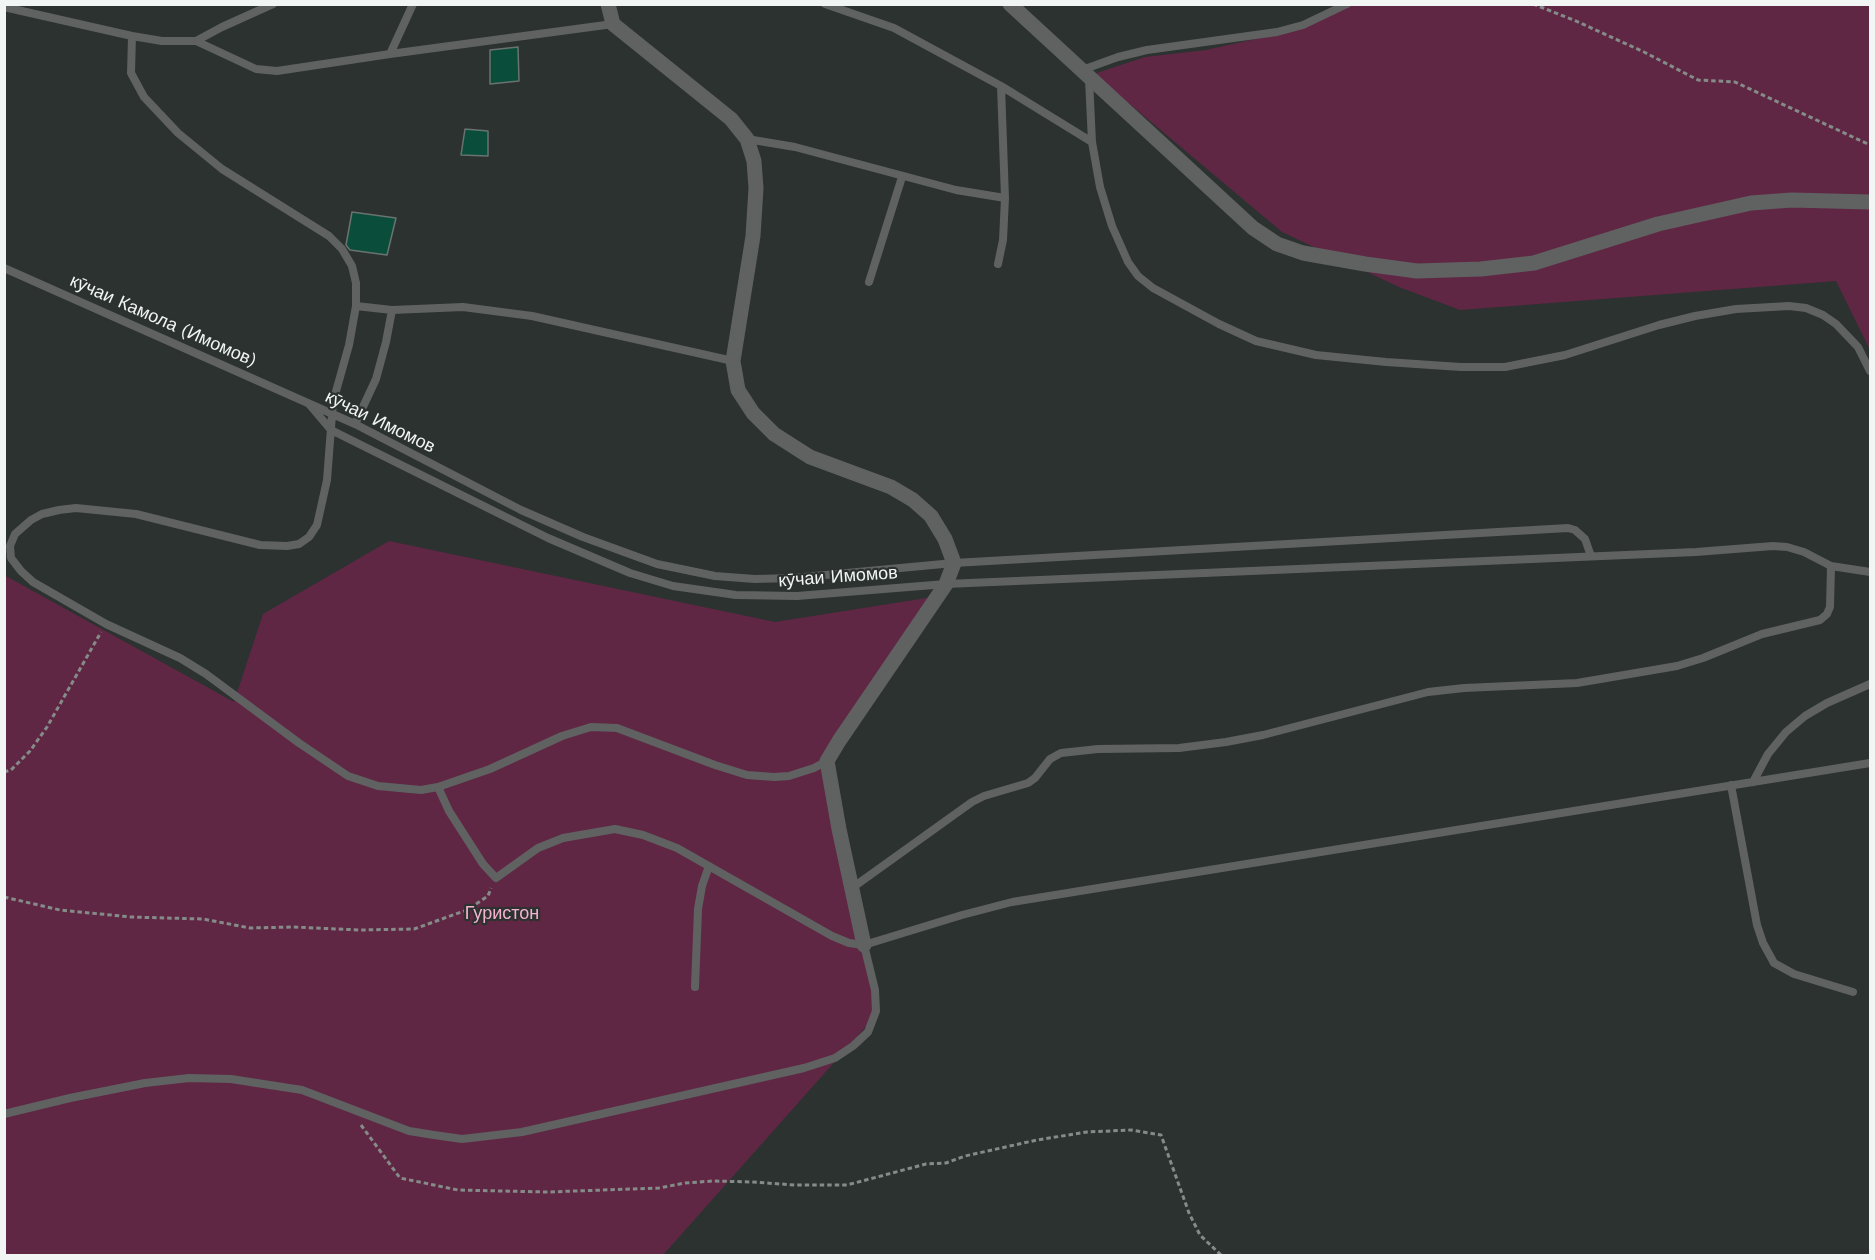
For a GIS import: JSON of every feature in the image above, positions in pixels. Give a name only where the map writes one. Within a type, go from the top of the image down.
[{"type":"street","points":[[608,4],[613,24],[731,119],[747,139],[754,161],[756,188],[753,236],[733,361],[738,390],[753,413],[774,434],[810,457],[891,487],[913,500],[931,516],[945,539],[954,563],[946,584],[827,761],[864,945]]},
{"type":"street","points":[[1010,4],[1253,228],[1277,244],[1303,253],[1417,271],[1481,269],[1534,263],[1658,224],[1751,203],[1792,200],[1870,202]]},
{"type":"lane","points":[[4,7],[132,36],[162,40],[196,40],[273,4]]},
{"type":"lane","points":[[390,54],[413,4]]},
{"type":"lane","points":[[825,4],[894,28],[1001,86],[1092,142]]},
{"type":"lane","points":[[1347,4],[1303,25],[1277,32],[1147,50],[1118,57],[1085,75],[1092,142],[1100,188],[1112,226],[1128,262],[1138,276],[1153,288],[1182,305],[1256,341],[1316,355],[1461,368],[1505,367],[1565,355],[1695,316],[1736,309],[1789,306],[1806,308],[1836,324],[1858,347],[1870,371]]},
{"type":"lane","points":[[196,40],[256,69],[277,71],[613,24]]},
{"type":"lane","points":[[132,36],[131,73],[144,97],[178,134],[222,170],[329,236],[342,249],[352,266],[356,283],[356,306],[350,345],[337,386],[332,414],[327,480],[317,525],[309,537],[299,544],[273,546],[246,542],[136,514],[76,508],[42,514],[21,527],[10,546],[11,558],[21,571],[33,582],[106,624],[165,650],[197,668],[299,743],[348,776],[361,782],[397,789],[421,790],[438,787],[490,769],[562,736],[591,727],[617,728],[747,775],[789,776],[827,761]]},
{"type":"lane","points":[[998,264],[1003,240],[1005,198],[1001,86]]},
{"type":"lane","points":[[747,139],[795,147],[956,190],[1005,198]]},
{"type":"lane","points":[[869,282],[902,177]]},
{"type":"lane","name":"кӯчаи Камола (Имомов)","points":[[4,267],[309,404]]},
{"type":"lane","points":[[356,306],[392,310],[463,307],[532,316],[733,361]]},
{"type":"lane","points":[[355,424],[378,372],[392,310]]},
{"type":"lane","name":"кӯчаи Имомов","points":[[309,404],[355,424],[521,510],[636,557],[676,569],[715,576],[755,579],[867,572],[954,563],[1568,528],[1575,530],[1585,539],[1591,556]]},
{"type":"lane","name":"кӯчаи Имомов","points":[[309,404],[332,430],[539,535],[630,573],[673,586],[715,593],[757,597],[797,596],[946,584],[1773,546],[1804,552],[1831,566],[1870,572]]},
{"type":"lane","points":[[852,888],[972,802],[1028,783],[1050,759],[1061,753],[1098,749],[1179,748],[1226,742],[1263,735],[1428,692],[1464,688],[1577,683],[1677,666],[1762,634],[1820,620],[1827,614],[1830,607],[1831,566]]},
{"type":"lane","points":[[1753,782],[1776,741],[1805,716],[1827,703],[1870,684]]},
{"type":"lane","points":[[438,787],[449,811],[483,864],[496,878],[538,848],[562,838],[615,829],[643,835],[677,848],[832,936],[849,943],[864,945],[1012,902],[1870,763]]},
{"type":"lane","points":[[1731,785],[1757,926],[1774,963],[1814,982],[1853,992]]},
{"type":"lane","points":[[695,987],[698,909],[702,886],[709,866]]},
{"type":"lane","points":[[4,1114],[145,1083],[189,1078],[231,1079],[302,1090],[409,1131],[462,1139],[522,1132],[804,1068],[835,1058],[868,1032],[876,1011],[875,990],[864,945]]},
{"type":"path","points":[[1533,4],[1644,52],[1698,80],[1735,82],[1870,145]]},
{"type":"path","points":[[4,772],[11,771],[48,727],[106,624]]},
{"type":"path","points":[[4,897],[60,910],[131,917],[203,919],[250,928],[414,929],[467,910],[488,896],[496,878]]},
{"type":"path","points":[[350,1109],[400,1178],[458,1190],[475,1191],[600,1192],[713,1181],[847,1185],[926,1164],[946,1163],[965,1156],[1037,1140],[1087,1132],[1131,1130],[1161,1135],[1192,1220],[1200,1235],[1222,1256]]},
{"type":"green space","points":[[1339,5],[1870,5],[1870,350],[1836,281],[1460,310],[1399,287],[1282,232],[1094,74],[1145,57],[1206,50],[1287,32]]},
{"type":"green space","name":"Гуристон","points":[[389,541],[775,622],[933,597],[830,770],[878,1013],[663,1255],[5,1255],[4,575],[234,702],[263,614]]},
{"type":"building","points":[[518,47],[519,81],[490,84],[490,50]]},
{"type":"building","points":[[465,129],[488,131],[488,156],[461,155]]},
{"type":"building","points":[[352,212],[396,218],[387,255],[350,250],[346,245]]}]
